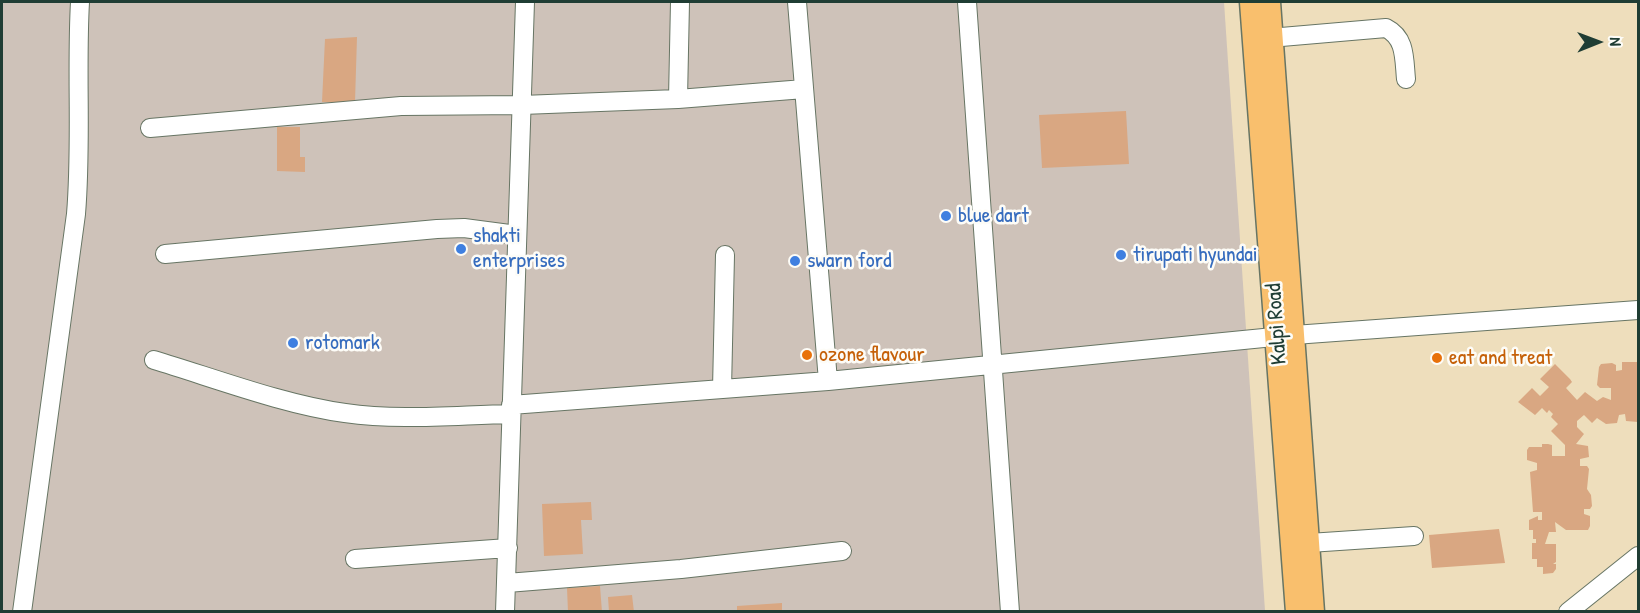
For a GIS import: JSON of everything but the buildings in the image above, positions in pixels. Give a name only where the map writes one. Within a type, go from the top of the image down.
[{"type":"main road","name":"Kalpi Road","points":[[1251,2],[1263,38]]},
{"type":"main road","name":"Kalpi Road","points":[[1269,2],[1263,38],[1286,336],[1298,612]]},
{"type":"main road","name":"Kalpi Road","points":[[1286,336],[1309,543],[1313,612]]},
{"type":"street","points":[[22,612],[76,214],[80,171],[78,40],[80,2]]},
{"type":"street","points":[[505,612],[525,2]]},
{"type":"street","points":[[678,99],[680,2]]},
{"type":"street","points":[[797,2],[828,381]]},
{"type":"street","points":[[967,2],[1010,612]]},
{"type":"street","points":[[1263,38],[1386,27],[1395,32],[1402,42],[1406,79]]},
{"type":"street","points":[[150,128],[401,105],[522,105],[678,99],[804,89]]},
{"type":"street","points":[[165,254],[437,229],[464,228],[517,235]]},
{"type":"street","points":[[722,389],[725,255]]},
{"type":"street","points":[[154,360],[308,405],[375,417],[511,409],[828,381],[1286,336],[1638,310]]},
{"type":"street","points":[[1309,543],[1414,536]]},
{"type":"street","points":[[355,559],[508,548]]},
{"type":"street","points":[[507,583],[681,569],[842,551]]},
{"type":"street","points":[[1568,612],[1638,556]]},
{"type":"shaded area","points":[[2,2],[1224,2],[1265,611],[2,611]]},
{"type":"place","name":"blue dart","points":[[946,216]]},
{"type":"place","name":"shakti enterprises","points":[[461,249]]},
{"type":"place","name":"tirupati hyundai","points":[[1121,255]]},
{"type":"place","name":"swarn ford","points":[[795,261]]},
{"type":"place","name":"rotomark","points":[[293,343]]},
{"type":"place","name":"ozone flavour","points":[[807,355]]},
{"type":"place","name":"eat and treat","points":[[1437,358]]}]
